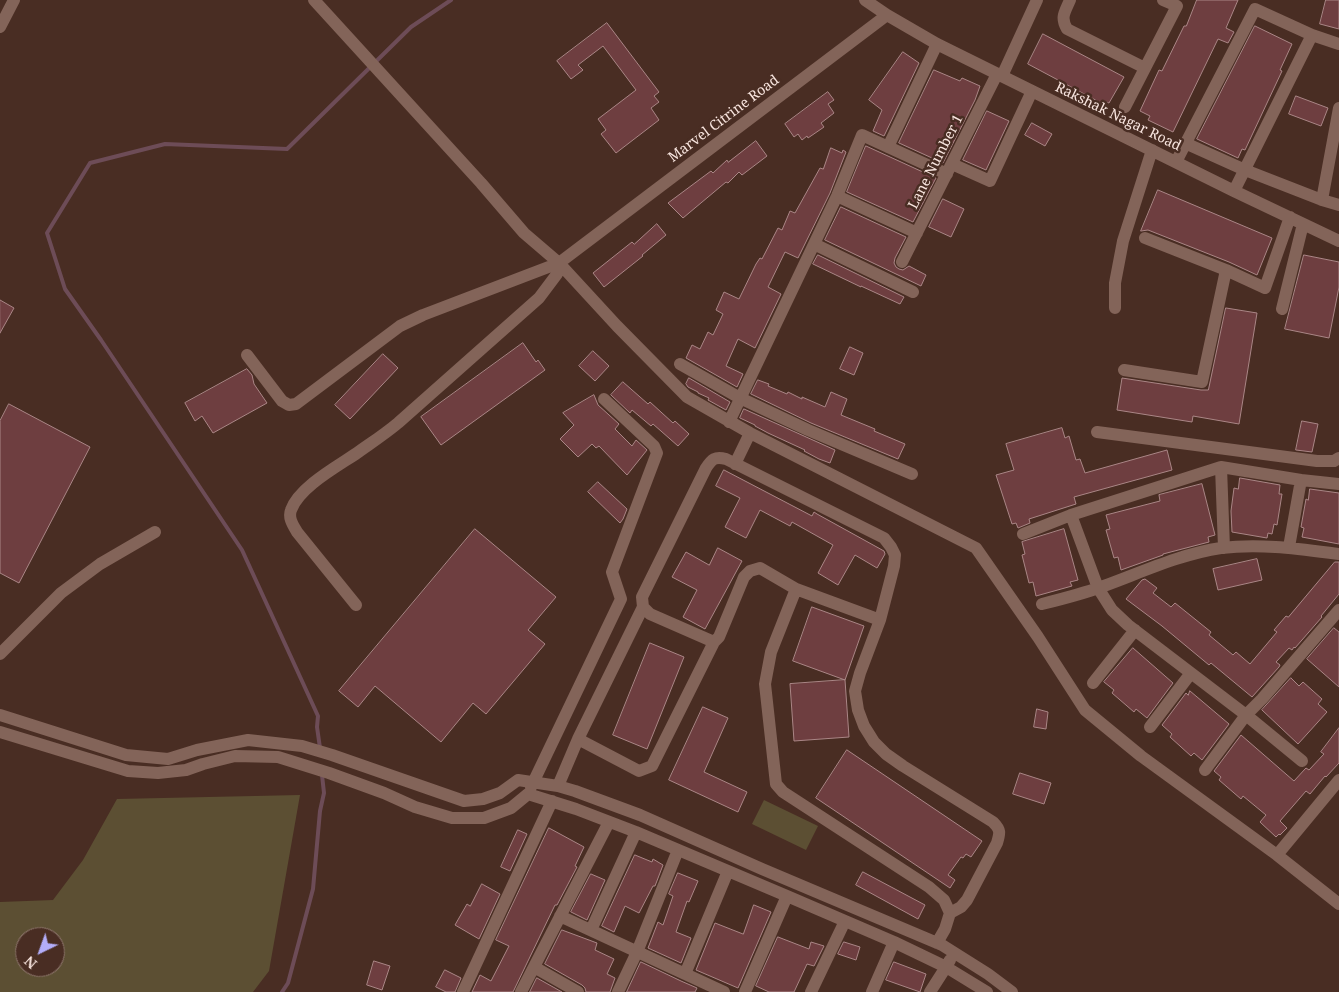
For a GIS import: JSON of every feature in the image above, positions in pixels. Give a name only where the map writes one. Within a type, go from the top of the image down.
[{"type":"street","points":[[0,27],[14,0]]},
{"type":"street","points":[[865,0],[886,15]]},
{"type":"street","name":"Lane Number 1","points":[[902,262],[1037,0]]},
{"type":"street","points":[[1070,0],[1063,17],[1067,28],[1146,68]]},
{"type":"street","points":[[1125,107],[1179,3],[1163,0]]},
{"type":"street","points":[[314,1],[524,233],[558,263],[687,397],[728,422],[976,548],[1086,710],[1141,756],[1278,856],[1339,904]]},
{"type":"street","points":[[1176,162],[1255,9],[1312,35],[1339,44]]},
{"type":"street","name":"Rakshak Nagar Road","points":[[886,15],[937,44],[1339,241]]},
{"type":"street","name":"Marvel Citrine Road","points":[[247,355],[282,401],[289,405],[296,404],[400,326],[423,315],[558,263],[886,15]]},
{"type":"street","points":[[1234,191],[1312,35]]},
{"type":"street","points":[[888,147],[937,44]]},
{"type":"street","points":[[728,422],[837,196],[862,135],[888,147],[990,181],[1032,91]]},
{"type":"street","points":[[1322,200],[1338,122],[1339,108]]},
{"type":"street","points":[[1186,144],[1245,170],[1339,205]]},
{"type":"street","points":[[1115,308],[1115,283],[1123,241],[1152,150]]},
{"type":"street","points":[[837,196],[916,233]]},
{"type":"street","points":[[1144,238],[1226,270],[1265,288],[1290,217]]},
{"type":"street","points":[[1282,309],[1303,224]]},
{"type":"street","points":[[814,244],[913,292]]},
{"type":"street","points":[[356,605],[297,532],[290,519],[291,510],[296,500],[311,484],[398,423],[539,298],[557,274],[558,263]]},
{"type":"street","points":[[1124,370],[1202,382],[1226,270]]},
{"type":"street","points":[[680,364],[740,398],[808,430],[912,474]]},
{"type":"street","points":[[0,732],[128,771],[158,773],[186,770],[235,756],[278,757],[302,763],[384,793],[415,807],[452,818],[484,818],[511,808],[528,794],[621,599],[612,572],[657,452],[654,446],[604,399]]},
{"type":"street","points":[[1097,432],[1317,461],[1339,458]]},
{"type":"street","points":[[736,464],[750,433]]},
{"type":"street","points":[[558,786],[578,739],[643,607],[642,597],[706,468],[712,460],[719,457],[726,459],[884,538],[895,555],[880,620],[855,691],[858,710],[864,726],[874,742],[886,754],[993,822],[999,828],[1000,834],[967,900],[961,907],[950,913],[937,943]]},
{"type":"street","points":[[1221,467],[1224,548]]},
{"type":"street","points":[[1023,534],[1071,515],[1221,467],[1339,484]]},
{"type":"street","points":[[1289,547],[1301,480]]},
{"type":"street","points":[[1071,515],[1098,588],[1112,610],[1302,761]]},
{"type":"street","points":[[0,654],[61,593],[100,564],[155,532]]},
{"type":"street","points":[[1042,604],[1098,588],[1190,554],[1224,548],[1252,545],[1289,547],[1339,554]]},
{"type":"street","points":[[578,739],[639,771],[652,766],[714,642],[719,637],[744,577],[750,571],[760,568],[796,588],[880,620]]},
{"type":"street","points":[[796,588],[771,652],[764,684],[776,784],[783,792],[929,887],[944,900],[950,913]]},
{"type":"street","points":[[643,607],[650,614],[714,642]]},
{"type":"street","points":[[1204,770],[1246,715],[1339,610]]},
{"type":"street","points":[[1093,683],[1135,630]]},
{"type":"street","points":[[1150,727],[1191,673]]},
{"type":"street","points":[[0,716],[126,755],[168,759],[196,750],[248,740],[302,746],[346,759],[464,801],[500,793],[518,780],[575,790],[640,815],[937,943],[988,974],[1012,992]]},
{"type":"street","points":[[344,778],[346,759]]},
{"type":"street","points":[[1278,856],[1339,780]]},
{"type":"street","points":[[528,794],[636,832],[894,942],[946,967],[987,992]]},
{"type":"street","points":[[463,992],[552,801]]},
{"type":"street","points":[[521,992],[609,822]]},
{"type":"street","points":[[591,930],[636,832]]},
{"type":"street","points":[[618,992],[637,952],[678,850]]},
{"type":"street","points":[[685,974],[728,871]]},
{"type":"street","points":[[745,992],[787,896]]},
{"type":"street","points":[[560,916],[724,992]]},
{"type":"street","points":[[811,992],[845,922]]},
{"type":"street","points":[[872,992],[894,942]]},
{"type":"street","points":[[930,992],[953,952]]},
{"type":"street","points":[[534,967],[578,992]]},
{"type":"shaded area","points":[[300,795],[269,971],[253,992],[0,992],[0,902],[53,900],[83,860],[117,799]]},
{"type":"shaded area","points":[[764,800],[818,826],[806,850],[752,824]]},
{"type":"building","points":[[1197,0],[1238,0],[1226,28],[1234,32],[1228,43],[1218,39],[1173,132],[1148,120],[1150,116],[1140,111],[1159,70],[1162,71],[1184,26],[1186,26]]},
{"type":"building","points":[[1326,0],[1339,0],[1339,29],[1320,24]]},
{"type":"building","points":[[607,23],[659,92],[654,96],[659,102],[651,108],[659,120],[616,153],[601,134],[606,130],[598,119],[636,90],[603,46],[578,65],[583,70],[571,79],[557,61]]},
{"type":"building","points":[[1255,26],[1292,44],[1280,70],[1282,71],[1245,150],[1242,149],[1238,158],[1197,139]]},
{"type":"building","points":[[1043,34],[1124,77],[1109,103],[1104,101],[1103,104],[1028,64]]},
{"type":"building","points":[[903,52],[919,63],[884,136],[873,131],[882,110],[869,100]]},
{"type":"building","points":[[934,70],[960,81],[962,78],[980,86],[975,100],[943,163],[899,143]]},
{"type":"building","points":[[828,92],[834,100],[828,104],[834,113],[821,123],[824,127],[802,140],[798,134],[794,137],[785,124]]},
{"type":"building","points":[[1296,96],[1328,108],[1321,126],[1289,114]]},
{"type":"building","points":[[987,111],[1009,121],[986,170],[963,160]]},
{"type":"building","points":[[1032,123],[1052,134],[1045,146],[1025,135]]},
{"type":"building","points":[[756,141],[767,156],[742,175],[739,172],[728,183],[726,182],[683,218],[668,203],[711,171],[713,173],[727,160],[728,162]]},
{"type":"building","points":[[866,146],[936,178],[913,222],[847,192]]},
{"type":"building","points":[[831,148],[842,153],[843,150],[846,152],[830,193],[798,258],[785,252],[768,287],[781,294],[755,348],[738,339],[726,366],[743,374],[737,387],[686,358],[692,345],[700,349],[708,332],[713,335],[723,314],[716,310],[724,292],[739,299],[756,264],[760,258],[762,259],[778,228],[782,230],[790,211],[795,213],[820,168],[823,169]]},
{"type":"building","points":[[1158,190],[1272,238],[1257,275],[1148,230],[1141,231]]},
{"type":"building","points":[[943,199],[964,209],[951,237],[929,227]]},
{"type":"building","points":[[841,207],[906,237],[894,263],[899,269],[903,270],[909,266],[926,275],[921,286],[825,240]]},
{"type":"building","points":[[657,224],[666,235],[604,287],[593,273],[632,242],[634,244]]},
{"type":"building","points":[[818,255],[904,297],[900,304],[813,264]]},
{"type":"building","points":[[1304,255],[1339,262],[1339,287],[1329,338],[1285,329]]},
{"type":"building","points":[[0,300],[14,308],[0,333]]},
{"type":"building","points":[[1226,308],[1257,313],[1239,424],[1193,416],[1192,422],[1117,410],[1122,378],[1208,390]]},
{"type":"building","points":[[523,343],[536,362],[538,360],[545,370],[441,445],[421,417]]},
{"type":"building","points":[[850,347],[863,353],[854,375],[840,369]]},
{"type":"building","points":[[593,351],[609,366],[595,381],[579,366]]},
{"type":"building","points":[[383,354],[398,368],[350,419],[335,405]]},
{"type":"building","points":[[247,369],[252,375],[254,384],[267,403],[213,433],[202,416],[195,421],[185,403]]},
{"type":"building","points":[[689,378],[730,402],[726,410],[688,387],[686,384]]},
{"type":"building","points":[[758,380],[787,394],[788,392],[825,407],[831,392],[847,399],[841,415],[905,444],[898,459],[811,423],[751,394]]},
{"type":"building","points":[[623,382],[648,404],[650,402],[673,423],[675,421],[689,434],[678,446],[653,424],[651,426],[632,410],[630,413],[611,395]]},
{"type":"building","points":[[594,395],[598,405],[619,424],[615,429],[632,446],[636,440],[647,450],[627,475],[599,446],[596,448],[592,444],[578,457],[560,439],[574,425],[563,413]]},
{"type":"building","points":[[9,404],[90,447],[19,583],[0,573],[0,421]]},
{"type":"building","points":[[744,409],[835,450],[830,463],[740,418]]},
{"type":"building","points":[[1302,421],[1318,424],[1312,452],[1296,450]]},
{"type":"building","points":[[1062,428],[1065,438],[1069,436],[1076,460],[1080,459],[1085,473],[1167,450],[1172,470],[1074,497],[1076,504],[1029,519],[1030,523],[1018,528],[1016,523],[1012,524],[996,475],[1014,470],[1006,444]]},
{"type":"building","points":[[724,470],[812,516],[814,512],[884,551],[885,554],[877,568],[855,555],[838,585],[818,573],[833,545],[792,522],[790,526],[760,510],[746,538],[725,527],[740,498],[716,486]]},
{"type":"building","points":[[1240,478],[1280,485],[1279,494],[1282,494],[1277,525],[1274,524],[1272,534],[1268,533],[1267,538],[1232,532],[1231,511],[1234,488],[1238,489]]},
{"type":"building","points":[[598,482],[627,509],[620,523],[588,492]]},
{"type":"building","points":[[1202,484],[1215,535],[1208,537],[1209,542],[1163,554],[1121,570],[1118,557],[1114,558],[1106,530],[1110,529],[1106,515],[1160,501],[1159,495]]},
{"type":"building","points":[[1310,489],[1339,493],[1339,544],[1302,537],[1304,528],[1301,527],[1306,499],[1308,500]]},
{"type":"building","points":[[475,529],[556,597],[528,630],[545,644],[486,714],[473,703],[441,742],[375,686],[358,707],[339,691]]},
{"type":"building","points":[[1064,529],[1078,580],[1070,582],[1072,586],[1036,596],[1033,582],[1029,583],[1022,555],[1025,554],[1022,542]]},
{"type":"building","points":[[718,548],[742,561],[705,629],[683,617],[697,590],[672,577],[686,552],[709,565]]},
{"type":"building","points":[[1257,559],[1262,580],[1218,590],[1213,569]]},
{"type":"building","points":[[1335,562],[1339,562],[1339,594],[1295,648],[1292,650],[1289,648],[1276,662],[1280,665],[1279,667],[1252,697],[1211,663],[1209,665],[1126,599],[1145,579],[1157,588],[1153,593],[1171,607],[1175,603],[1211,632],[1209,635],[1233,655],[1236,652],[1250,664],[1277,632],[1274,630],[1286,616],[1288,617]]},
{"type":"building","points":[[812,607],[864,626],[845,680],[793,661]]},
{"type":"building","points":[[1334,628],[1339,632],[1339,687],[1307,659]]},
{"type":"building","points":[[650,643],[684,657],[647,749],[613,735]]},
{"type":"building","points":[[1133,648],[1173,683],[1147,718],[1136,709],[1134,712],[1112,693],[1114,690],[1104,682]]},
{"type":"building","points":[[1291,678],[1299,686],[1303,682],[1322,699],[1318,704],[1327,712],[1298,744],[1262,710]]},
{"type":"building","points":[[845,680],[849,737],[794,741],[790,684]]},
{"type":"building","points":[[1190,691],[1229,724],[1202,760],[1194,753],[1191,756],[1170,737],[1172,734],[1162,725],[1186,693],[1188,695]]},
{"type":"building","points":[[703,707],[728,718],[704,772],[747,792],[738,812],[669,780]]},
{"type":"building","points":[[1037,709],[1048,712],[1046,729],[1034,727]]},
{"type":"building","points":[[1339,728],[1339,763],[1310,794],[1306,791],[1280,821],[1287,828],[1276,837],[1260,822],[1266,815],[1243,796],[1241,799],[1219,780],[1221,777],[1214,771],[1241,735],[1294,781],[1306,768],[1309,770],[1324,754],[1321,752]]},
{"type":"building","points":[[847,750],[982,841],[971,857],[966,854],[963,858],[961,857],[948,875],[955,880],[950,888],[816,798]]},
{"type":"building","points":[[1020,773],[1051,783],[1044,804],[1013,794]]},
{"type":"building","points":[[549,828],[584,847],[575,866],[577,867],[557,905],[555,905],[513,992],[472,992],[480,975],[491,981],[509,946],[496,940]]},
{"type":"building","points":[[518,830],[527,834],[510,871],[501,867]]},
{"type":"building","points":[[635,855],[652,862],[653,859],[663,865],[655,886],[653,886],[639,913],[625,906],[614,932],[602,926]]},
{"type":"building","points":[[863,872],[925,905],[918,919],[856,885]]},
{"type":"building","points":[[678,873],[698,881],[689,902],[687,901],[676,932],[691,938],[681,963],[648,948],[658,922],[663,925],[673,896],[669,894]]},
{"type":"building","points":[[591,874],[605,880],[587,920],[571,912]]},
{"type":"building","points":[[482,884],[500,894],[479,939],[455,925],[467,904],[470,906]]},
{"type":"building","points":[[754,905],[771,912],[738,988],[696,970],[715,923],[743,934]]},
{"type":"building","points":[[562,930],[597,943],[595,950],[614,959],[607,974],[615,978],[610,992],[586,992],[582,985],[545,964]]},
{"type":"building","points":[[778,937],[809,949],[811,942],[824,946],[814,966],[807,964],[794,992],[769,992],[756,986]]},
{"type":"building","points":[[844,942],[860,947],[856,960],[838,954]]},
{"type":"building","points":[[374,961],[390,966],[382,990],[367,985]]},
{"type":"building","points":[[641,962],[697,988],[695,992],[627,992]]},
{"type":"building","points":[[894,962],[926,974],[920,992],[886,980]]},
{"type":"building","points":[[445,970],[461,978],[455,992],[446,992],[436,987]]},
{"type":"building","points":[[537,978],[562,992],[530,992]]},
{"type":"waterway","points":[[320,748],[317,727],[318,716],[242,550],[65,289],[47,233],[90,163],[165,144],[287,149],[411,27],[451,0]]},
{"type":"waterway","points":[[282,992],[288,983],[313,889],[320,811],[324,793],[322,775]]}]
